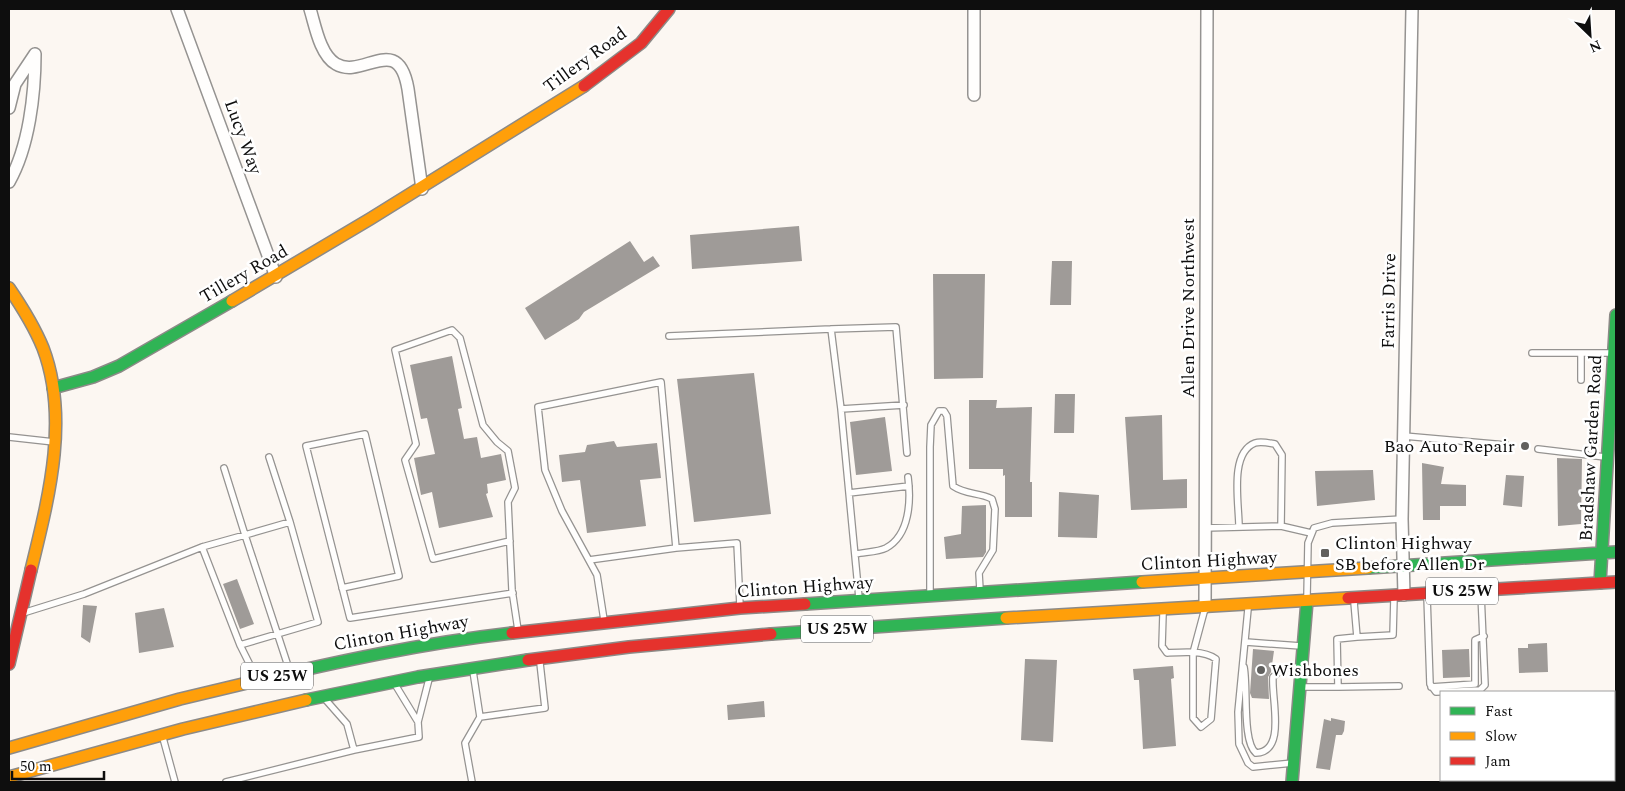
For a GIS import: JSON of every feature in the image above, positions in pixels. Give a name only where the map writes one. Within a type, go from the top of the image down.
[{"type":"main road","name":"Tillery Road","points":[[53,388],[119,366],[422,189],[622,59],[652,32],[669,9]]},
{"type":"main road","points":[[9,288],[35,332],[53,388],[57,413],[56,442],[49,495],[22,614],[9,660]]},
{"type":"main road","name":"Bradshaw Garden Road","points":[[1600,583],[1616,315]]},
{"type":"main road","name":"Clinton Highway","points":[[9,777],[162,733],[321,696],[367,672],[460,639],[604,622],[700,626],[979,606],[1204,580],[1616,552]]},
{"type":"main road","name":"Clinton Highway","points":[[9,748],[180,699],[291,673],[367,672],[393,682],[539,658],[700,626],[740,608],[930,596],[979,606],[1163,610],[1616,582]]},
{"type":"main road","points":[[1292,782],[1307,601]]},
{"type":"street","name":"Lucy Way","points":[[177,9],[276,276]]},
{"type":"street","points":[[310,9],[323,46],[334,64],[344,67],[380,59],[392,61],[401,67],[406,75],[422,189]]},
{"type":"street","points":[[974,9],[974,95]]},
{"type":"street","name":"Allen Drive Northwest","points":[[1205,607],[1207,9]]},
{"type":"street","name":"Farris Drive","points":[[1399,595],[1403,566],[1402,519],[1412,9]]},
{"type":"street","points":[[9,108],[14,84],[35,54],[34,96],[18,163],[9,182]]},
{"type":"lane","points":[[668,336],[896,327],[907,453]]},
{"type":"lane","points":[[831,329],[856,554],[859,600]]},
{"type":"lane","points":[[510,541],[433,559],[405,460],[416,444],[395,350],[452,330],[460,338],[483,425],[497,442],[508,451],[515,488],[508,502],[513,593],[519,632]]},
{"type":"lane","points":[[1532,353],[1581,353],[1615,347]]},
{"type":"lane","points":[[1581,353],[1581,380]]},
{"type":"lane","points":[[604,622],[597,575],[562,511],[545,470],[538,407],[661,382],[676,548]]},
{"type":"lane","points":[[841,409],[904,405]]},
{"type":"lane","points":[[930,596],[931,425],[939,411],[944,411],[947,416],[953,486],[963,493],[982,494],[992,499],[995,509],[993,550],[980,573],[979,606]]},
{"type":"lane","points":[[342,588],[399,576],[365,434],[306,446],[342,588],[350,618],[513,593]]},
{"type":"lane","points":[[1404,436],[1506,445]]},
{"type":"lane","points":[[9,437],[56,442]]},
{"type":"lane","points":[[1239,527],[1238,463],[1243,450],[1257,442],[1275,444],[1282,455],[1281,526]]},
{"type":"lane","points":[[1538,449],[1608,457]]},
{"type":"lane","points":[[240,644],[318,622],[270,457]]},
{"type":"lane","points":[[224,468],[291,673]]},
{"type":"lane","points":[[856,554],[886,548],[898,538],[907,519],[908,477]]},
{"type":"lane","points":[[849,492],[909,486]]},
{"type":"lane","points":[[1307,601],[1308,543],[1314,528],[1323,524],[1402,519]]},
{"type":"lane","points":[[22,614],[84,594],[202,547],[290,522]]},
{"type":"lane","points":[[1204,528],[1281,526],[1311,533]]},
{"type":"lane","points":[[589,560],[676,548],[737,543],[740,608]]},
{"type":"lane","points":[[202,547],[240,644],[258,681]]},
{"type":"lane","points":[[1448,691],[1482,688],[1486,680],[1481,590]]},
{"type":"lane","points":[[1427,594],[1431,687],[1436,692],[1440,692]]},
{"type":"lane","points":[[1338,687],[1337,639],[1393,635],[1399,595]]},
{"type":"lane","points":[[1353,598],[1357,637]]},
{"type":"lane","points":[[1248,604],[1238,720],[1239,744],[1242,754],[1253,767],[1294,763]]},
{"type":"lane","points":[[1163,610],[1162,646],[1167,654],[1193,653],[1210,655],[1216,659],[1211,719],[1201,727],[1193,718],[1193,653],[1205,607]]},
{"type":"lane","points":[[1431,687],[1475,684],[1475,640],[1484,636]]},
{"type":"lane","points":[[1246,642],[1303,646]]},
{"type":"lane","points":[[480,717],[545,708],[539,658]]},
{"type":"lane","points":[[1244,666],[1247,683],[1247,731],[1250,746],[1256,753],[1270,748],[1275,736],[1273,683],[1276,672],[1283,668],[1302,667]]},
{"type":"lane","points":[[472,782],[464,743],[480,717],[473,668]]},
{"type":"lane","points":[[226,782],[354,750],[419,737],[418,722],[431,675]]},
{"type":"lane","points":[[393,682],[418,722]]},
{"type":"lane","points":[[1300,688],[1399,686]]},
{"type":"lane","points":[[321,696],[347,724],[354,750]]},
{"type":"lane","points":[[162,733],[175,782]]},
{"type":"building","points":[[799,226],[802,261],[692,269],[690,235]]},
{"type":"building","points":[[630,241],[644,262],[653,256],[660,266],[584,312],[579,319],[545,340],[525,308]]},
{"type":"building","points":[[1052,261],[1072,261],[1071,305],[1050,305]]},
{"type":"building","points":[[933,274],[985,274],[983,378],[934,379]]},
{"type":"building","points":[[452,356],[462,408],[458,409],[464,439],[477,437],[481,458],[501,454],[506,480],[487,484],[488,493],[486,494],[493,517],[439,528],[432,492],[421,495],[414,458],[435,454],[427,418],[421,419],[410,365]]},
{"type":"building","points":[[754,373],[771,514],[694,522],[677,379]]},
{"type":"building","points":[[1055,394],[1075,394],[1074,433],[1054,433]]},
{"type":"building","points":[[969,400],[997,400],[996,408],[1032,407],[1030,482],[1032,482],[1032,517],[1005,517],[1005,475],[1003,476],[1003,469],[969,469]]},
{"type":"building","points":[[1162,415],[1163,480],[1187,479],[1187,508],[1131,510],[1125,417]]},
{"type":"building","points":[[885,417],[892,471],[856,475],[850,422]]},
{"type":"building","points":[[614,441],[617,447],[657,443],[661,478],[640,480],[646,526],[587,533],[580,480],[562,482],[559,455],[585,452],[587,445]]},
{"type":"building","points":[[1557,458],[1582,459],[1581,524],[1558,526]]},
{"type":"building","points":[[1422,463],[1444,467],[1441,484],[1466,485],[1466,506],[1440,506],[1440,520],[1423,520]]},
{"type":"building","points":[[1373,470],[1375,500],[1317,506],[1315,471]]},
{"type":"building","points":[[1506,475],[1524,476],[1522,507],[1503,505]]},
{"type":"building","points":[[1059,492],[1099,495],[1097,538],[1058,537]]},
{"type":"building","points":[[986,505],[986,552],[983,557],[946,559],[944,537],[961,534],[962,506]]},
{"type":"building","points":[[237,579],[254,624],[240,629],[223,584]]},
{"type":"building","points":[[83,605],[97,606],[90,643],[81,637]]},
{"type":"building","points":[[164,608],[174,647],[139,653],[135,613]]},
{"type":"building","points":[[1547,643],[1548,672],[1519,673],[1518,648],[1528,648],[1528,644]]},
{"type":"building","name":"Wishbones","points":[[1253,649],[1274,651],[1271,672],[1268,677],[1269,699],[1252,698],[1250,693]]},
{"type":"building","points":[[1469,649],[1470,677],[1443,678],[1442,650]]},
{"type":"building","points":[[1025,659],[1057,660],[1053,742],[1021,740]]},
{"type":"building","points":[[1173,666],[1174,678],[1171,679],[1176,746],[1143,749],[1139,680],[1134,680],[1133,669]]},
{"type":"building","points":[[764,701],[765,717],[728,720],[727,705]]},
{"type":"building","points":[[1331,718],[1345,721],[1344,731],[1342,735],[1336,735],[1330,770],[1316,768],[1324,719],[1331,721]]},
{"type":"traffic: fast","points":[[53,388],[93,377],[119,366],[232,301]]},
{"type":"traffic: fast","points":[[1600,583],[1616,315]]},
{"type":"traffic: fast","points":[[1368,568],[1616,552]]},
{"type":"traffic: fast","points":[[805,604],[1142,582]]},
{"type":"traffic: fast","points":[[1292,782],[1307,601]]},
{"type":"traffic: fast","points":[[771,634],[1006,618]]},
{"type":"traffic: fast","points":[[247,683],[379,654],[445,642],[512,633]]},
{"type":"traffic: fast","points":[[306,700],[418,677],[528,660]]},
{"type":"traffic: slow","points":[[232,301],[370,219],[584,86]]},
{"type":"traffic: slow","points":[[9,288],[28,317],[43,348],[51,375],[55,403],[54,459],[44,516],[31,570]]},
{"type":"traffic: slow","points":[[1142,582],[1368,568]]},
{"type":"traffic: slow","points":[[1006,618],[1348,598]]},
{"type":"traffic: slow","points":[[9,748],[180,699],[247,683]]},
{"type":"traffic: slow","points":[[9,777],[183,729],[306,700]]},
{"type":"traffic: jam","points":[[584,86],[641,43],[669,9]]},
{"type":"traffic: jam","points":[[9,664],[31,570]]},
{"type":"traffic: jam","points":[[1348,598],[1616,582]]},
{"type":"traffic: jam","points":[[512,633],[740,608],[805,604]]},
{"type":"traffic: jam","points":[[528,660],[629,647],[771,634]]},
{"type":"place","name":"Bao Auto Repair","points":[[1525,446]]},
{"type":"place","name":"Clinton Highway SB before Allen Dr","points":[[1325,553]]},
{"type":"place","name":"Wishbones","points":[[1261,670]]}]
